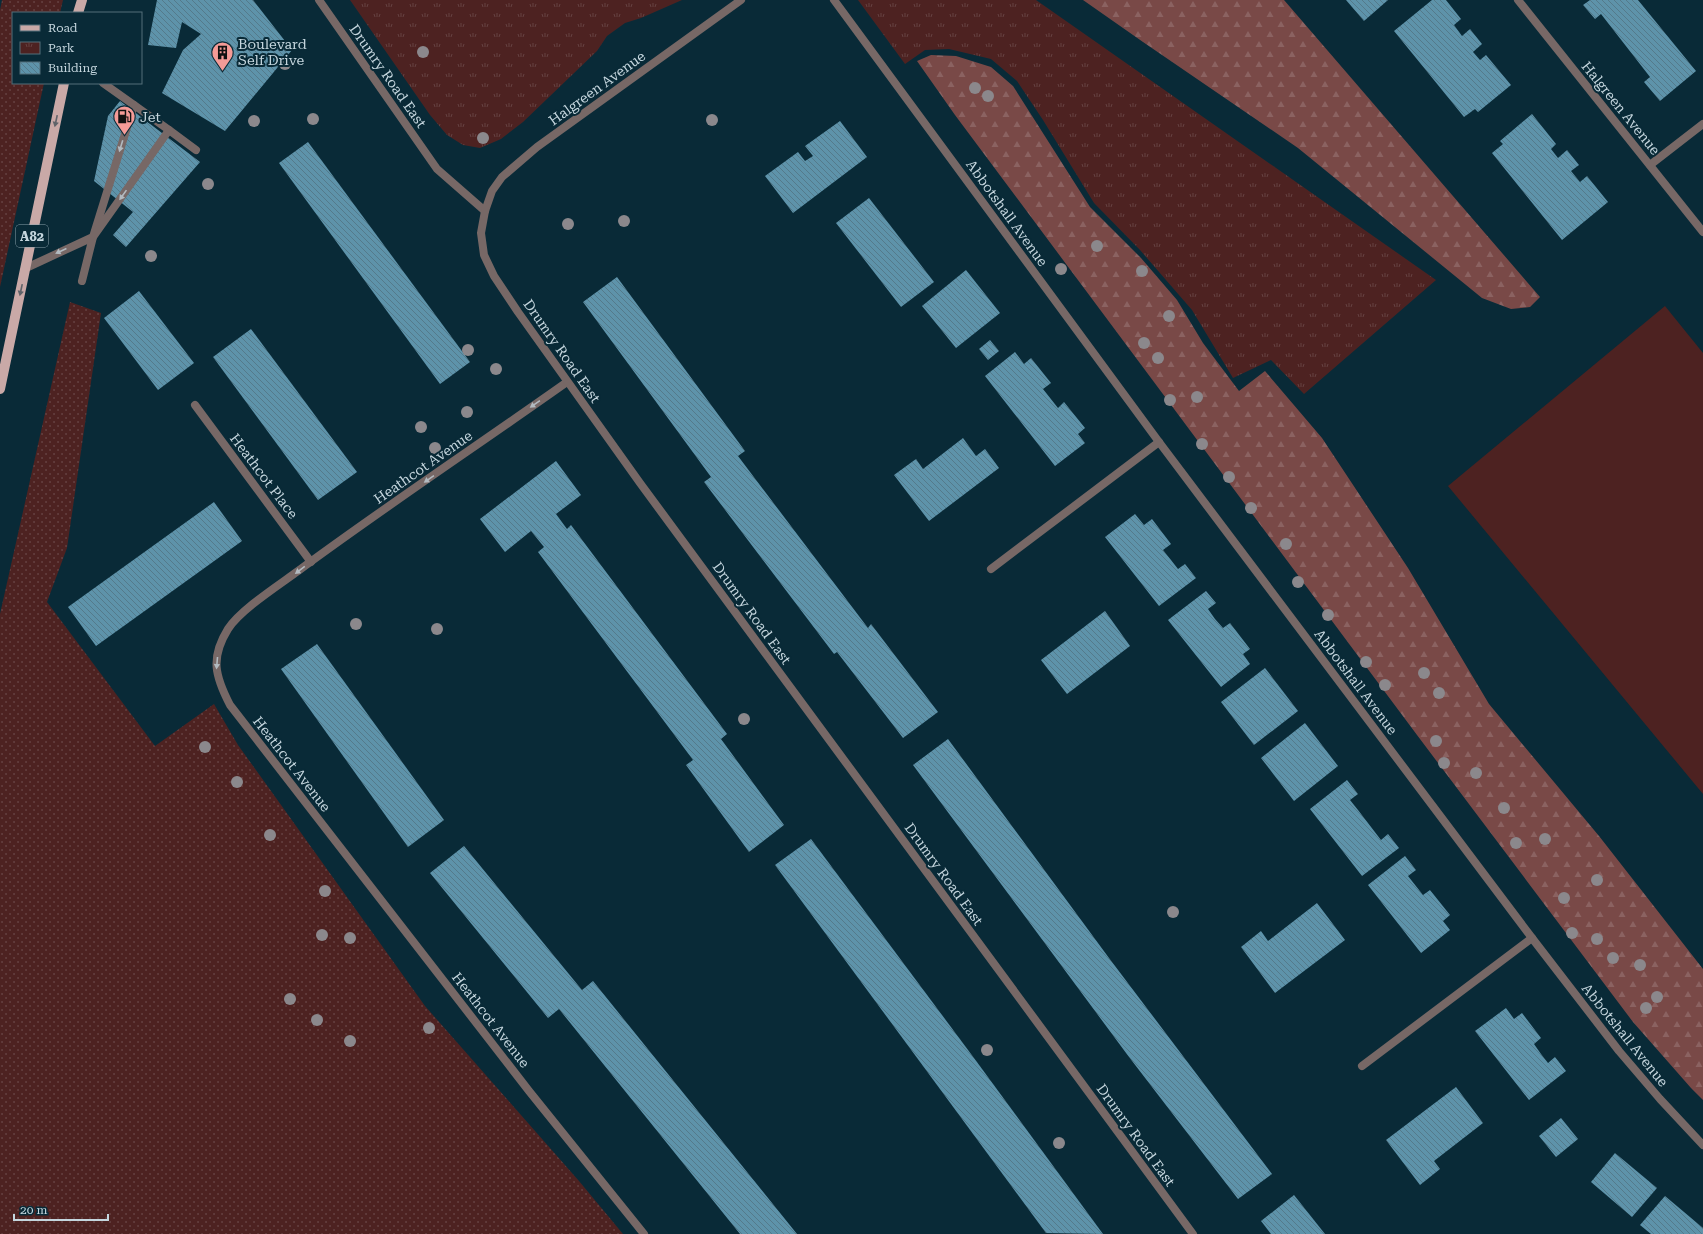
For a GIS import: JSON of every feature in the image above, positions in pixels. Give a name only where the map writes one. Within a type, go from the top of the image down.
[{"type":"main road","points":[[78,12],[82,0]]},
{"type":"main road","name":"A82","points":[[0,389],[64,84]]},
{"type":"street","name":"Drumry Road East","points":[[319,0],[437,169],[485,211],[481,233],[484,255],[494,276],[567,382],[1193,1234]]},
{"type":"street","name":"Halgreen Avenue","points":[[485,211],[492,191],[502,177],[524,157],[741,0]]},
{"type":"street","name":"Abbotshall Avenue","points":[[834,0],[1160,442],[1532,938],[1619,1051],[1660,1099],[1703,1145]]},
{"type":"street","name":"Halgreen Avenue","points":[[1518,0],[1703,232]]},
{"type":"street","points":[[104,84],[196,150]]},
{"type":"street","points":[[82,281],[93,237],[134,105]]},
{"type":"street","points":[[1650,165],[1703,124]]},
{"type":"street","points":[[26,268],[93,237],[169,130]]},
{"type":"street","name":"Heathcot Avenue","points":[[567,382],[311,562],[242,614],[229,628],[220,647],[216,667],[220,686],[235,711],[529,1091],[644,1234]]},
{"type":"street","name":"Heathcot Place","points":[[195,405],[311,562]]},
{"type":"street","points":[[991,569],[1160,442]]},
{"type":"street","points":[[1362,1066],[1532,938]]},
{"type":"green space","points":[[2,0],[63,0],[60,12],[12,12],[12,84],[44,84],[0,287],[0,10]]},
{"type":"green space","points":[[350,0],[682,0],[641,18],[625,23],[607,36],[597,51],[523,122],[501,139],[480,148],[463,145],[447,135],[430,115]]},
{"type":"green space","points":[[858,0],[1036,0],[1436,280],[1304,394],[1271,360],[1233,378],[1192,310],[1140,250],[1094,203],[1017,81],[991,59],[949,49],[925,50],[905,64]]},
{"type":"green space","points":[[1083,0],[1284,0],[1540,297],[1530,307],[1511,309],[1482,298],[1298,148]]},
{"type":"green space","points":[[931,55],[956,56],[991,67],[1013,86],[1090,207],[1141,258],[1177,300],[1203,343],[1239,391],[1265,371],[1322,438],[1408,568],[1489,704],[1599,836],[1703,969],[1703,1100],[1633,1022],[955,115],[917,61]]},
{"type":"green space","points":[[70,302],[101,313],[67,548],[47,602],[155,746],[214,704],[238,745],[425,1006],[579,1181],[623,1234],[0,1234],[0,614]]},
{"type":"green space","points":[[1665,306],[1703,353],[1703,794],[1448,486]]},
{"type":"building","name":"Boulevard Self Drive","points":[[157,0],[253,0],[292,50],[225,131],[162,93],[183,50],[201,34],[182,22],[176,48],[148,45]]},
{"type":"building","points":[[1346,0],[1388,0],[1364,21]]},
{"type":"building","points":[[1432,0],[1446,0],[1461,19],[1454,25],[1462,36],[1470,29],[1482,44],[1473,52],[1480,60],[1486,55],[1511,85],[1478,112],[1475,109],[1464,117],[1394,31]]},
{"type":"building","points":[[1590,0],[1638,0],[1696,71],[1660,101],[1644,82],[1650,77],[1601,14],[1595,19],[1583,5]]},
{"type":"building","points":[[120,101],[200,162],[126,247],[113,235],[133,212],[94,181],[108,116]]},
{"type":"building","points":[[1532,114],[1556,144],[1551,149],[1558,158],[1567,150],[1579,165],[1571,171],[1580,182],[1587,176],[1608,202],[1562,240],[1492,153],[1503,144],[1500,141]]},
{"type":"building","points":[[840,121],[867,157],[793,213],[765,176],[798,152],[805,161],[813,156],[805,146]]},
{"type":"building","points":[[308,142],[470,362],[440,384],[279,163]]},
{"type":"building","points":[[869,198],[934,282],[901,307],[836,223]]},
{"type":"building","points":[[966,270],[1000,313],[956,348],[922,306]]},
{"type":"building","points":[[617,277],[745,451],[738,456],[868,628],[871,624],[938,712],[903,738],[837,652],[834,654],[704,482],[711,477],[583,302]]},
{"type":"building","points":[[139,291],[194,363],[158,390],[104,318]]},
{"type":"building","points":[[251,329],[357,472],[318,500],[213,357]]},
{"type":"building","points":[[990,340],[999,351],[988,360],[979,349]]},
{"type":"building","points":[[1015,352],[1024,364],[1031,358],[1051,383],[1043,389],[1058,408],[1064,402],[1085,428],[1078,434],[1085,443],[1055,466],[985,376]]},
{"type":"building","points":[[963,438],[976,456],[985,449],[999,468],[929,521],[894,475],[916,459],[923,469]]},
{"type":"building","points":[[556,461],[581,495],[556,514],[567,529],[571,525],[727,734],[721,739],[784,825],[749,852],[686,765],[693,760],[538,552],[544,547],[531,531],[505,552],[480,519]]},
{"type":"building","points":[[214,502],[242,541],[96,646],[68,607]]},
{"type":"building","points":[[1135,514],[1144,525],[1152,519],[1171,544],[1163,550],[1178,569],[1185,564],[1196,578],[1159,606],[1105,537]]},
{"type":"building","points":[[1206,591],[1216,603],[1208,609],[1215,619],[1223,628],[1230,623],[1250,649],[1243,654],[1250,664],[1221,687],[1168,620]]},
{"type":"building","points":[[1105,611],[1130,646],[1067,694],[1041,660]]},
{"type":"building","points":[[317,644],[444,820],[408,847],[281,669]]},
{"type":"building","points":[[1265,668],[1298,711],[1254,745],[1221,702]]},
{"type":"building","points":[[1305,723],[1338,766],[1294,801],[1261,758]]},
{"type":"building","points":[[948,739],[1109,958],[1272,1174],[1238,1199],[1129,1057],[913,765]]},
{"type":"building","points":[[1347,780],[1358,794],[1350,800],[1381,840],[1388,834],[1399,848],[1362,876],[1310,809]]},
{"type":"building","points":[[811,839],[1103,1234],[1046,1233],[775,865]]},
{"type":"building","points":[[464,846],[582,990],[593,981],[797,1234],[740,1234],[559,1009],[548,1018],[430,873]]},
{"type":"building","points":[[1405,856],[1416,870],[1408,876],[1423,895],[1430,890],[1450,915],[1443,921],[1450,930],[1421,953],[1368,885]]},
{"type":"building","points":[[1317,903],[1345,940],[1275,993],[1241,947],[1261,931],[1268,941]]},
{"type":"building","points":[[1506,1008],[1514,1019],[1522,1013],[1541,1038],[1534,1044],[1541,1054],[1548,1063],[1555,1057],[1566,1071],[1529,1100],[1475,1031]]},
{"type":"building","points":[[1456,1087],[1483,1123],[1434,1161],[1440,1169],[1420,1185],[1386,1140]]},
{"type":"building","points":[[1561,1118],[1578,1139],[1556,1157],[1539,1136]]},
{"type":"building","points":[[1615,1153],[1657,1188],[1632,1217],[1591,1182]]},
{"type":"building","points":[[1294,1195],[1325,1234],[1271,1234],[1261,1221]]},
{"type":"building","points":[[1665,1196],[1703,1228],[1703,1234],[1651,1234],[1640,1225]]},
{"type":"place","name":"Boulevard Self Drive","points":[[223,72]]},
{"type":"place","name":"Jet","points":[[124,136]]}]
